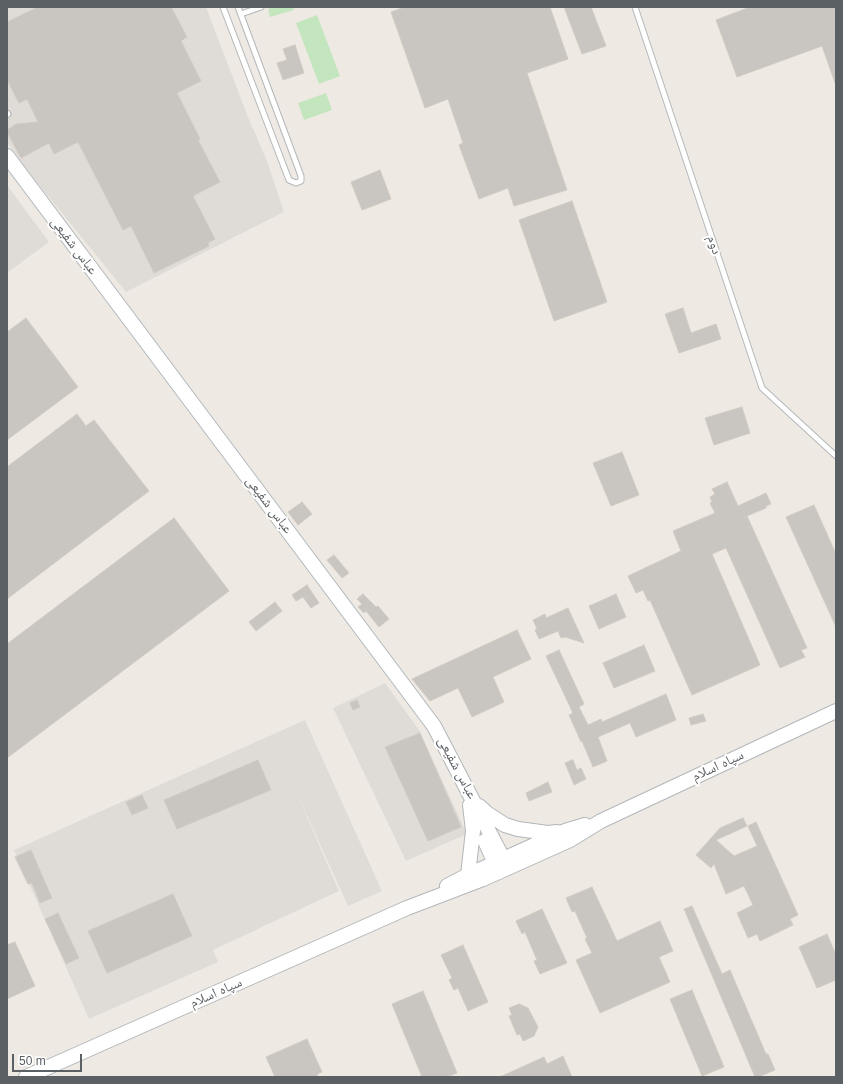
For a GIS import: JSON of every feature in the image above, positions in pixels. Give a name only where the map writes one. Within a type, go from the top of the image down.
[{"type":"main road","name":"عباس شفیعی","points":[[7,156],[434,726],[501,866]]},
{"type":"main road","name":"عباس شفیعی","points":[[7,169],[430,728],[472,804]]},
{"type":"main road","name":"سپاه اسلام","points":[[407,908],[468,874],[501,866],[570,840],[601,821],[836,712]]},
{"type":"main road","points":[[472,804],[505,825],[518,829],[548,833],[566,831]]},
{"type":"main road","points":[[468,874],[474,831],[472,804]]},
{"type":"main road","name":"سپاه اسلام","points":[[26,1077],[407,908],[472,884],[501,866],[566,831],[601,821]]},
{"type":"lane","points":[[223,7],[289,180],[296,183],[301,181],[301,176],[238,7]]},
{"type":"lane","points":[[241,14],[261,7]]},
{"type":"lane","name":"دوم","points":[[635,7],[762,388],[836,456]]},
{"type":"shaded area","points":[[7,7],[206,7],[248,117],[267,161],[284,212],[126,292],[31,175],[7,142]]},
{"type":"shaded area","points":[[7,185],[49,242],[7,273]]},
{"type":"shaded area","points":[[385,683],[419,730],[467,834],[406,861],[333,708]]},
{"type":"shaded area","points":[[305,720],[382,891],[348,906],[294,787],[339,891],[213,950],[218,962],[89,1019],[14,850]]},
{"type":"green space","points":[[275,7],[294,7],[294,10],[270,17],[268,9]]},
{"type":"green space","points":[[317,15],[340,76],[319,84],[296,23]]},
{"type":"green space","points":[[326,93],[332,110],[304,120],[298,103]]},
{"type":"building","points":[[38,7],[171,7],[187,37],[181,41],[201,81],[177,93],[200,139],[198,140],[220,182],[193,196],[215,239],[208,243],[209,246],[154,273],[131,226],[123,230],[78,142],[54,154],[49,143],[21,158],[7,130],[16,124],[38,122],[27,99],[19,103],[7,80],[7,22]]},
{"type":"building","points":[[405,7],[550,7],[568,59],[527,73],[567,190],[514,206],[508,188],[479,199],[459,145],[463,143],[448,99],[425,108],[391,12]]},
{"type":"building","points":[[564,7],[591,7],[606,46],[582,54]]},
{"type":"building","points":[[750,7],[836,7],[836,83],[822,46],[737,77],[716,20]]},
{"type":"building","points":[[295,45],[304,73],[283,80],[277,63],[287,60],[283,49]]},
{"type":"building","points":[[380,170],[391,199],[362,210],[351,182]]},
{"type":"building","points":[[572,201],[607,302],[554,321],[519,220]]},
{"type":"building","points":[[683,308],[691,333],[716,324],[721,339],[679,353],[665,314]]},
{"type":"building","points":[[26,318],[78,387],[7,440],[7,332]]},
{"type":"building","points":[[742,407],[750,433],[714,445],[705,418]]},
{"type":"building","points":[[77,414],[86,426],[94,420],[149,491],[7,599],[7,467]]},
{"type":"building","points":[[622,452],[639,495],[611,506],[593,463]]},
{"type":"building","points":[[727,482],[738,506],[766,493],[771,504],[766,506],[766,508],[747,516],[807,648],[801,650],[805,657],[780,668],[726,548],[712,554],[760,665],[692,695],[650,600],[648,601],[643,590],[636,593],[628,576],[681,551],[673,531],[715,513],[710,503],[712,502],[710,497],[715,494],[712,489]]},
{"type":"building","points":[[302,502],[312,514],[298,525],[288,512]]},
{"type":"building","points":[[814,505],[836,554],[836,627],[786,517]]},
{"type":"building","points":[[174,518],[229,591],[7,758],[7,644]]},
{"type":"building","points":[[334,555],[349,573],[342,578],[327,560]]},
{"type":"building","points":[[307,585],[319,603],[311,608],[303,597],[296,601],[292,595]]},
{"type":"building","points":[[363,594],[376,607],[378,606],[389,619],[379,627],[366,611],[364,613],[358,607],[362,604],[357,599]]},
{"type":"building","points":[[616,594],[626,617],[599,629],[589,606]]},
{"type":"building","points":[[275,602],[282,611],[256,631],[249,622]]},
{"type":"building","points":[[568,608],[584,643],[565,637],[561,638],[558,631],[539,639],[533,620],[545,614],[546,618]]},
{"type":"building","points":[[517,630],[531,659],[493,677],[504,702],[472,717],[458,688],[430,701],[412,679]]},
{"type":"building","points":[[644,645],[655,671],[614,688],[603,663]]},
{"type":"building","points":[[559,650],[584,704],[579,707],[588,725],[601,719],[602,722],[666,694],[676,720],[636,737],[630,723],[598,737],[607,761],[593,767],[569,715],[573,713],[546,656]]},
{"type":"building","points":[[357,700],[360,707],[353,710],[350,703]]},
{"type":"building","points":[[703,714],[706,721],[691,725],[689,718]]},
{"type":"building","points":[[420,733],[461,827],[428,841],[385,747]]},
{"type":"building","points":[[258,760],[271,790],[177,829],[164,800]]},
{"type":"building","points":[[572,760],[577,770],[581,768],[586,779],[574,785],[565,763]]},
{"type":"building","points":[[548,782],[552,792],[529,801],[526,793]]},
{"type":"building","points":[[142,795],[148,808],[132,815],[126,802]]},
{"type":"building","points":[[743,818],[747,826],[716,840],[734,856],[757,846],[748,826],[756,822],[798,915],[790,919],[793,925],[760,941],[757,934],[748,938],[737,913],[753,905],[744,886],[726,894],[714,864],[711,868],[696,855],[720,828]]},
{"type":"building","points":[[31,850],[52,898],[40,903],[32,883],[28,884],[15,857]]},
{"type":"building","points":[[592,887],[617,941],[660,921],[673,951],[659,957],[670,982],[600,1013],[576,960],[592,953],[585,939],[587,938],[575,911],[572,912],[566,898]]},
{"type":"building","points":[[173,894],[192,936],[107,973],[88,931]]},
{"type":"building","points":[[692,906],[722,974],[730,970],[766,1054],[768,1054],[775,1070],[755,1077],[684,909]]},
{"type":"building","points":[[542,909],[567,963],[540,974],[534,961],[537,960],[525,932],[522,934],[516,921]]},
{"type":"building","points":[[58,913],[79,958],[66,964],[45,919]]},
{"type":"building","points":[[827,934],[836,955],[836,980],[817,988],[799,947]]},
{"type":"building","points":[[15,942],[35,986],[7,999],[7,945]]},
{"type":"building","points":[[463,945],[488,1002],[468,1011],[458,988],[454,990],[449,980],[452,978],[441,955]]},
{"type":"building","points":[[692,990],[724,1067],[702,1076],[670,999]]},
{"type":"building","points":[[423,991],[457,1073],[447,1077],[422,1077],[392,1004]]},
{"type":"building","points":[[519,1004],[528,1008],[538,1027],[534,1036],[523,1041],[520,1034],[517,1035],[509,1016],[512,1015],[509,1008]]},
{"type":"building","points":[[307,1039],[322,1072],[317,1074],[318,1077],[275,1077],[266,1057]]},
{"type":"building","points":[[563,1056],[572,1077],[500,1077],[544,1057],[547,1064]]}]
